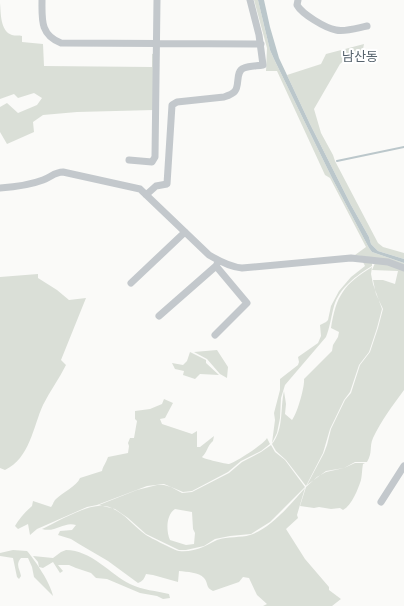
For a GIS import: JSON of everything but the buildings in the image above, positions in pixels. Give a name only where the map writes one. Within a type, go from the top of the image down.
[{"type":"street","points":[[42,0],[42,20],[45,30],[48,36],[61,43],[261,44]]},
{"type":"street","points":[[129,160],[152,162],[155,157],[158,43],[157,0]]},
{"type":"street","points":[[146,195],[156,186],[167,184],[172,105],[177,102],[224,97],[235,92],[242,68],[263,65],[261,44],[250,0]]},
{"type":"street","points":[[298,0],[297,5],[299,9],[318,22],[337,31],[367,26]]},
{"type":"street","points":[[0,188],[37,182],[44,180],[56,172],[63,172],[140,189],[217,263],[247,303],[215,335]]},
{"type":"street","points":[[131,283],[185,232]]},
{"type":"street","points":[[217,263],[242,268],[357,258],[388,262],[404,268]]},
{"type":"street","points":[[159,316],[217,263]]},
{"type":"street","points":[[381,502],[404,466]]},
{"type":"shaded area","points":[[254,0],[258,0],[270,50],[274,59],[332,178],[369,248],[372,252],[404,263],[404,266],[387,260],[355,255],[366,247],[330,178],[325,175],[277,71],[266,71],[267,48]]},
{"type":"shaded area","points":[[258,0],[264,0],[279,58],[310,124],[369,237],[371,244],[378,251],[404,259],[404,263],[372,252],[369,248],[332,178],[274,59],[270,50]]},
{"type":"shaded area","points":[[0,3],[3,26],[8,33],[22,36],[22,42],[43,44],[44,66],[152,67],[152,54],[157,53],[154,110],[77,112],[43,115],[33,122],[34,132],[7,144],[0,132],[0,107],[7,103],[18,113],[37,105],[42,98],[34,93],[18,98],[14,94],[0,99]]},
{"type":"shaded area","points":[[364,44],[362,54],[359,57],[349,56],[340,64],[314,109],[321,133],[378,243],[383,247],[404,253],[404,259],[378,251],[371,244],[369,237],[310,124],[287,75],[321,64],[326,54]]},
{"type":"shaded area","points":[[363,262],[372,262],[372,266],[349,283],[340,293],[336,299],[326,337],[285,385],[281,398],[280,418],[277,433],[272,443],[275,420],[274,413],[280,390],[280,379],[298,365],[298,357],[318,343],[321,336],[320,325],[328,320],[331,306],[339,291],[351,277],[365,266]]},
{"type":"shaded area","points":[[375,263],[386,263],[404,269],[404,390],[387,413],[376,432],[372,441],[370,455],[367,462],[355,462],[344,468],[326,471],[307,485],[324,453],[331,429],[345,400],[351,393],[360,365],[370,352],[378,328],[383,309],[376,294],[373,280],[383,280],[395,284],[398,271],[372,270]]},
{"type":"shaded area","points":[[372,267],[371,274],[373,284],[382,309],[377,328],[369,352],[359,365],[350,392],[344,400],[330,429],[323,453],[306,486],[286,460],[276,451],[272,444],[276,438],[280,425],[284,391],[286,404],[285,414],[292,420],[300,400],[304,379],[332,351],[333,345],[338,337],[339,332],[331,328],[339,299],[354,279]]},
{"type":"shaded area","points":[[38,274],[38,278],[57,290],[69,300],[86,298],[61,360],[66,365],[43,405],[30,441],[25,450],[13,465],[5,470],[0,468],[0,277]]},
{"type":"shaded area","points":[[217,350],[228,367],[227,378],[220,374],[207,359],[194,352]]},
{"type":"shaded area","points":[[190,352],[206,360],[206,363],[219,375],[200,374],[195,379],[183,375],[184,371],[175,369],[172,363],[183,365],[187,361]]},
{"type":"shaded area","points":[[164,399],[173,403],[165,418],[160,419],[162,424],[192,434],[197,431],[197,447],[200,447],[214,436],[213,441],[202,457],[204,458],[229,464],[250,452],[267,438],[270,444],[261,451],[241,461],[228,472],[192,491],[183,492],[164,484],[147,486],[97,505],[87,507],[37,529],[30,535],[28,524],[18,529],[15,526],[32,506],[33,501],[51,507],[56,499],[73,487],[80,478],[102,471],[108,457],[128,453],[128,443],[130,438],[134,438],[137,421],[135,419],[135,411],[150,409],[162,404]]},
{"type":"shaded area","points":[[271,445],[275,452],[285,460],[305,487],[270,522],[251,534],[215,539],[204,546],[179,550],[146,534],[115,509],[99,505],[137,490],[157,485],[171,487],[182,493],[192,492],[229,473],[242,462]],"holes":[[[175,509],[192,512],[193,529],[195,533],[194,544],[186,545],[170,540],[168,532],[168,519],[172,512]]]},
{"type":"shaded area","points":[[355,463],[365,463],[363,464],[358,488],[352,501],[346,508],[343,510],[340,508],[331,509],[300,506],[306,487],[317,477],[326,472],[344,468]]},
{"type":"shaded area","points":[[305,488],[297,515],[298,518],[286,529],[305,559],[329,587],[329,590],[341,599],[332,606],[263,606],[267,604],[257,595],[249,578],[243,577],[239,582],[213,591],[208,587],[202,576],[196,573],[179,571],[178,582],[146,574],[143,580],[138,583],[108,561],[71,539],[58,535],[60,531],[72,530],[76,525],[68,524],[52,530],[42,529],[85,509],[105,506],[112,508],[124,516],[146,535],[179,551],[185,551],[200,548],[221,539],[246,536],[258,532],[280,515]]},
{"type":"shaded area","points":[[13,550],[27,551],[46,579],[53,596],[34,577],[28,558],[21,558],[19,560],[18,565],[21,576],[19,579],[17,577],[13,558],[0,556],[0,553]]},
{"type":"shaded area","points":[[66,550],[75,551],[92,558],[130,584],[144,589],[169,594],[170,598],[163,599],[157,596],[140,593],[107,579],[96,578],[91,573],[69,565],[58,565],[63,571],[60,573],[53,562],[43,568],[39,567],[38,562],[33,556],[53,558]]},
{"type":"waterway","points":[[337,161],[404,147]]},
{"type":"district","name":"남산동","points":[[360,56]]}]
